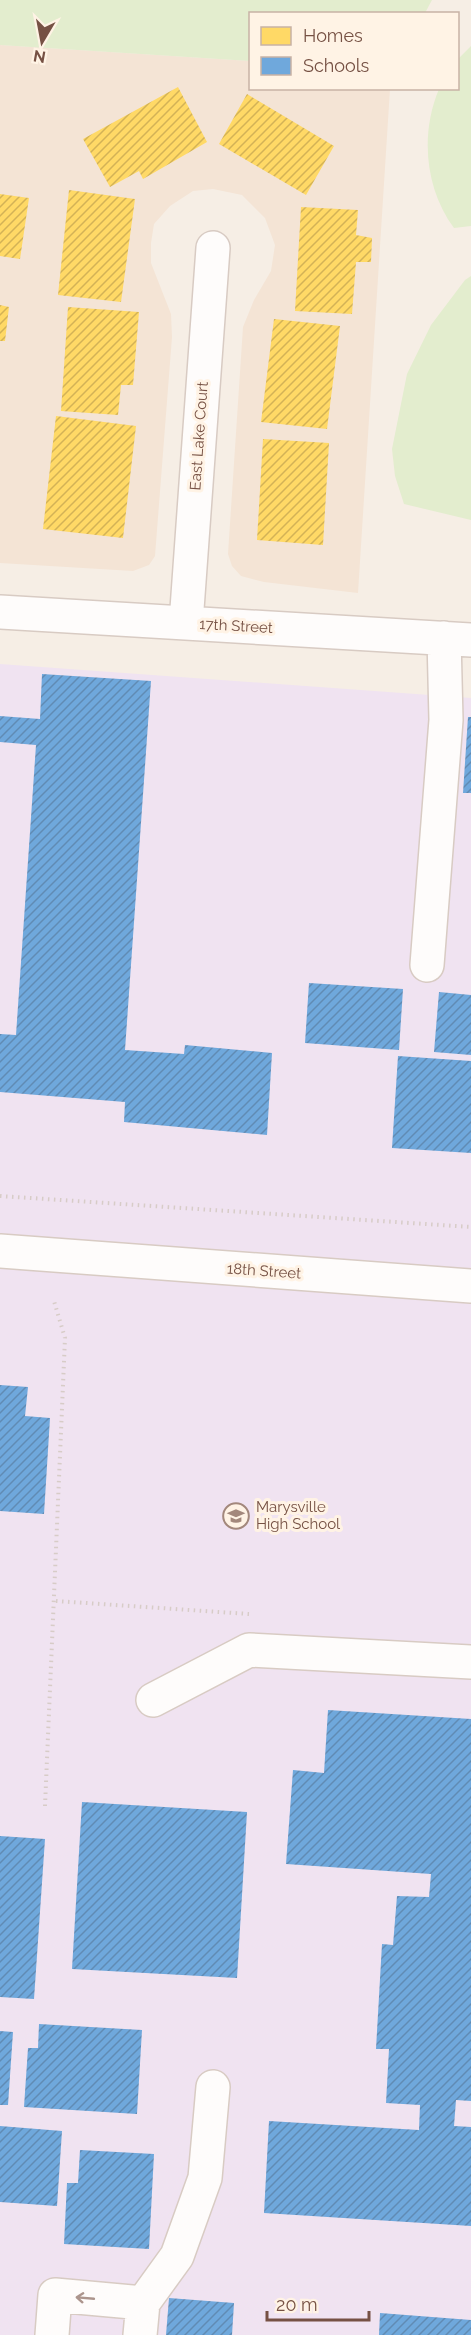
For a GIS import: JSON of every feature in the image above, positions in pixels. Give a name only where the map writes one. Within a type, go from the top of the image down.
[{"type":"street","name":"East Lake Court","points":[[186,623],[213,248]]},
{"type":"street","name":"17th Street","points":[[0,612],[458,639]]},
{"type":"street","points":[[426,965],[446,720],[458,639]]},
{"type":"street","name":"18th Street","points":[[0,1251],[471,1286]]},
{"type":"street","points":[[153,1700],[249,1650],[471,1662]]},
{"type":"street","points":[[140,2335],[143,2303],[177,2256],[205,2178],[213,2087]]},
{"type":"street","points":[[52,2335],[55,2295],[143,2303]]},
{"type":"path","points":[[0,1196],[471,1227]]},
{"type":"path","points":[[45,1806],[56,1601],[65,1338],[54,1301]]},
{"type":"shaded area","points":[[0,45],[249,61],[249,90],[390,90],[358,593],[264,582],[241,576],[232,566],[228,554],[243,327],[254,300],[271,271],[275,245],[265,218],[242,195],[213,189],[193,191],[170,206],[154,224],[151,263],[171,314],[172,337],[155,556],[149,565],[133,571],[0,563]]},
{"type":"shaded area","name":"Marysville High School","points":[[0,664],[471,698],[471,2335],[0,2335]]},
{"type":"green space","points":[[0,0],[432,0],[426,12],[249,12],[249,61],[0,45]]},
{"type":"green space","points":[[471,46],[471,226],[454,228],[444,213],[431,179],[428,142],[429,124],[439,90],[459,90],[459,58]]},
{"type":"green space","points":[[471,276],[471,520],[404,504],[395,476],[392,449],[407,374],[431,325],[465,280]]},
{"type":"building: Homes","points":[[178,87],[207,142],[143,179],[139,171],[110,187],[83,139]]},
{"type":"building: Homes","points":[[247,94],[334,146],[306,195],[219,144]]},
{"type":"building: Homes","points":[[69,190],[135,199],[121,302],[58,295]]},
{"type":"building: Homes","points":[[0,194],[29,198],[20,259],[0,256]]},
{"type":"building: Homes","points":[[301,207],[358,210],[356,235],[372,238],[371,262],[356,262],[352,314],[295,311]]},
{"type":"building: Homes","points":[[0,305],[9,307],[5,341],[0,341]]},
{"type":"building: Homes","points":[[68,307],[139,312],[133,385],[121,385],[118,415],[61,411]]},
{"type":"building: Homes","points":[[274,319],[340,326],[327,429],[261,422]]},
{"type":"building: Homes","points":[[56,416],[136,426],[123,538],[43,529]]},
{"type":"building: Homes","points":[[263,439],[329,443],[323,545],[257,540]]},
{"type":"building: Schools","points":[[42,674],[151,681],[125,1050],[184,1054],[185,1045],[272,1053],[267,1135],[124,1122],[125,1102],[0,1092],[0,1034],[16,1035],[36,745],[0,742],[0,716],[40,719]]},
{"type":"building: Schools","points":[[468,717],[471,717],[471,793],[463,793]]},
{"type":"building: Schools","points":[[309,983],[403,989],[399,1050],[305,1043]]},
{"type":"building: Schools","points":[[439,992],[471,995],[471,1055],[434,1052]]},
{"type":"building: Schools","points":[[398,1056],[471,1061],[471,1153],[392,1148]]},
{"type":"building: Schools","points":[[0,1385],[28,1387],[25,1416],[50,1418],[44,1514],[0,1511]]},
{"type":"building: Schools","points":[[328,1710],[471,1719],[471,2101],[456,2100],[454,2126],[471,2127],[471,2226],[264,2213],[269,2121],[419,2130],[420,2105],[386,2103],[389,2049],[376,2049],[382,1944],[393,1945],[397,1896],[429,1897],[431,1874],[286,1864],[293,1770],[324,1773]]},
{"type":"building: Schools","points":[[82,1802],[247,1812],[237,1978],[72,1969]]},
{"type":"building: Schools","points":[[0,1836],[45,1839],[34,1999],[0,1997]]},
{"type":"building: Schools","points":[[39,2024],[142,2030],[137,2114],[24,2107],[28,2048],[38,2048]]},
{"type":"building: Schools","points":[[0,2031],[13,2032],[8,2105],[0,2105]]},
{"type":"building: Schools","points":[[0,2126],[62,2131],[57,2206],[0,2202]]},
{"type":"building: Schools","points":[[80,2150],[154,2154],[149,2249],[64,2244],[67,2183],[78,2183]]},
{"type":"building: Schools","points":[[169,2298],[234,2303],[232,2335],[166,2335]]},
{"type":"building: Schools","points":[[380,2313],[471,2320],[471,2335],[379,2335]]},
{"type":"place","name":"Marysville High School","points":[[236,1516]]}]
